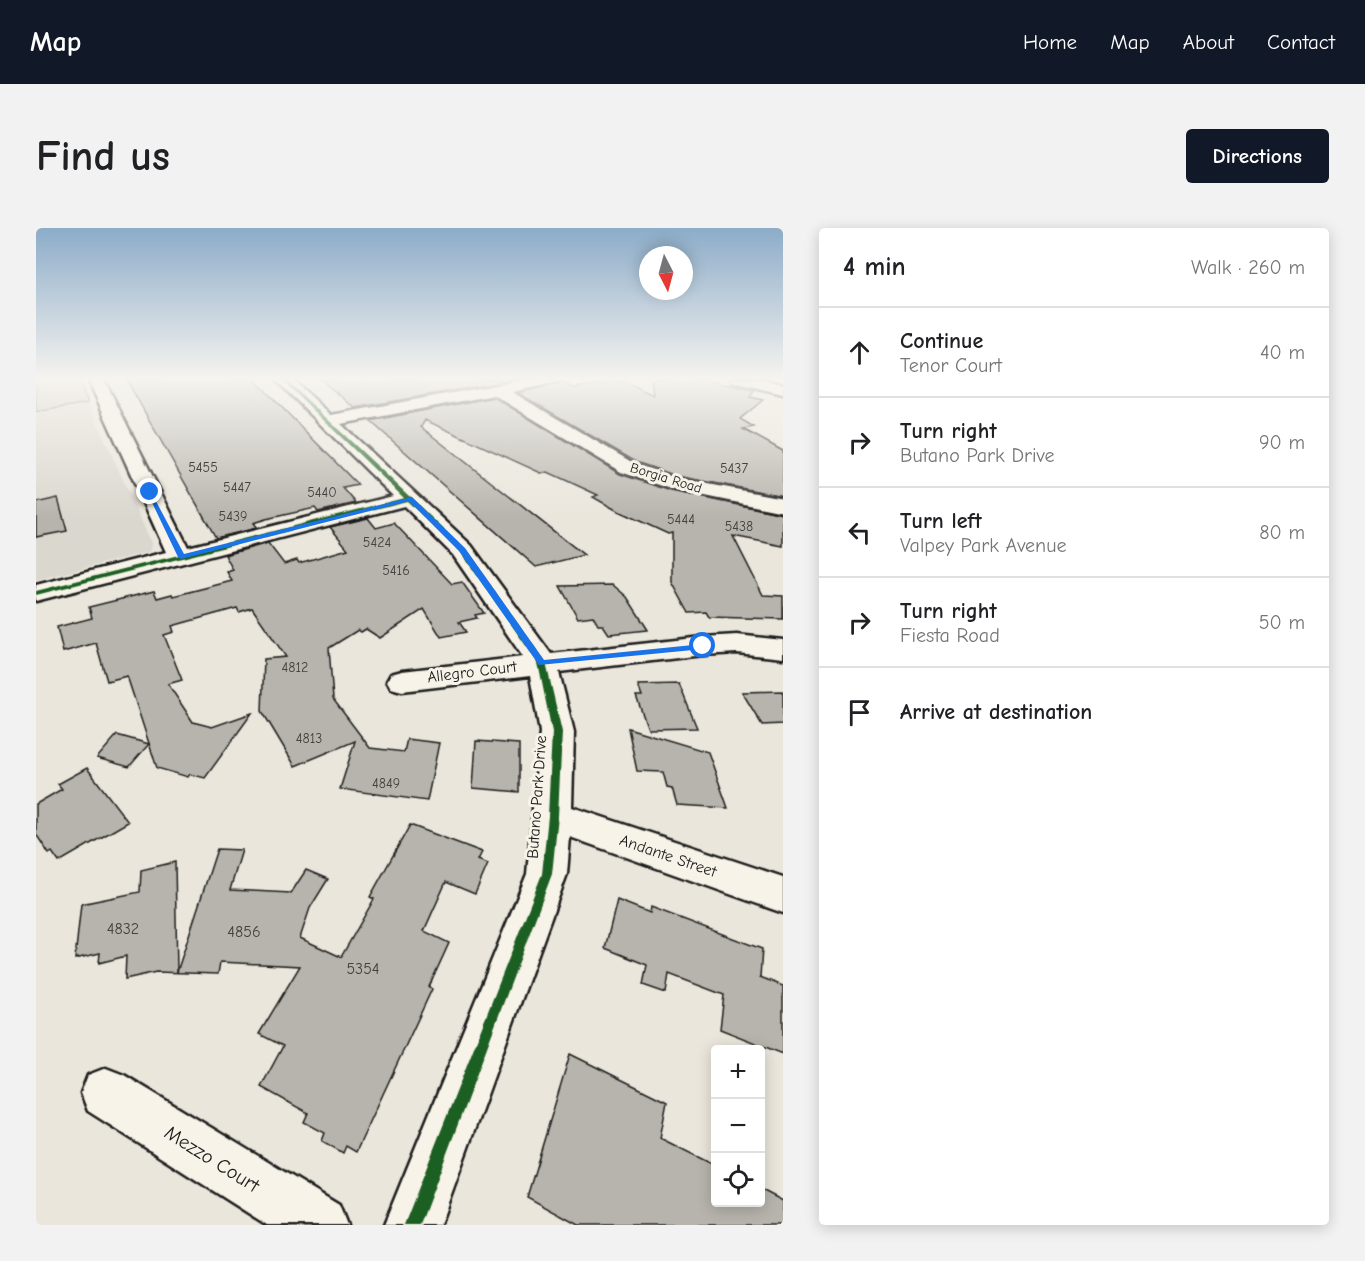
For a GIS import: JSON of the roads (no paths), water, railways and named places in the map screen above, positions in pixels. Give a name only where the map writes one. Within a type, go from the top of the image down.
[{"type":"street","points":[[118,426],[181,557]]},
{"type":"street","name":"Butano Park Drive","points":[[334,426],[462,550],[542,663],[557,732],[553,816],[547,874],[412,1225]]},
{"type":"street","name":"Borgia Road","points":[[557,426],[628,468],[671,483],[783,505]]},
{"type":"street","points":[[36,593],[410,498]]},
{"type":"street","name":"Allegro Court","points":[[402,681],[542,663],[737,644],[783,649]]},
{"type":"street","name":"Andante Street","points":[[553,816],[783,896]]},
{"type":"street","name":"Mezzo Court","points":[[106,1092],[319,1225]]}]
